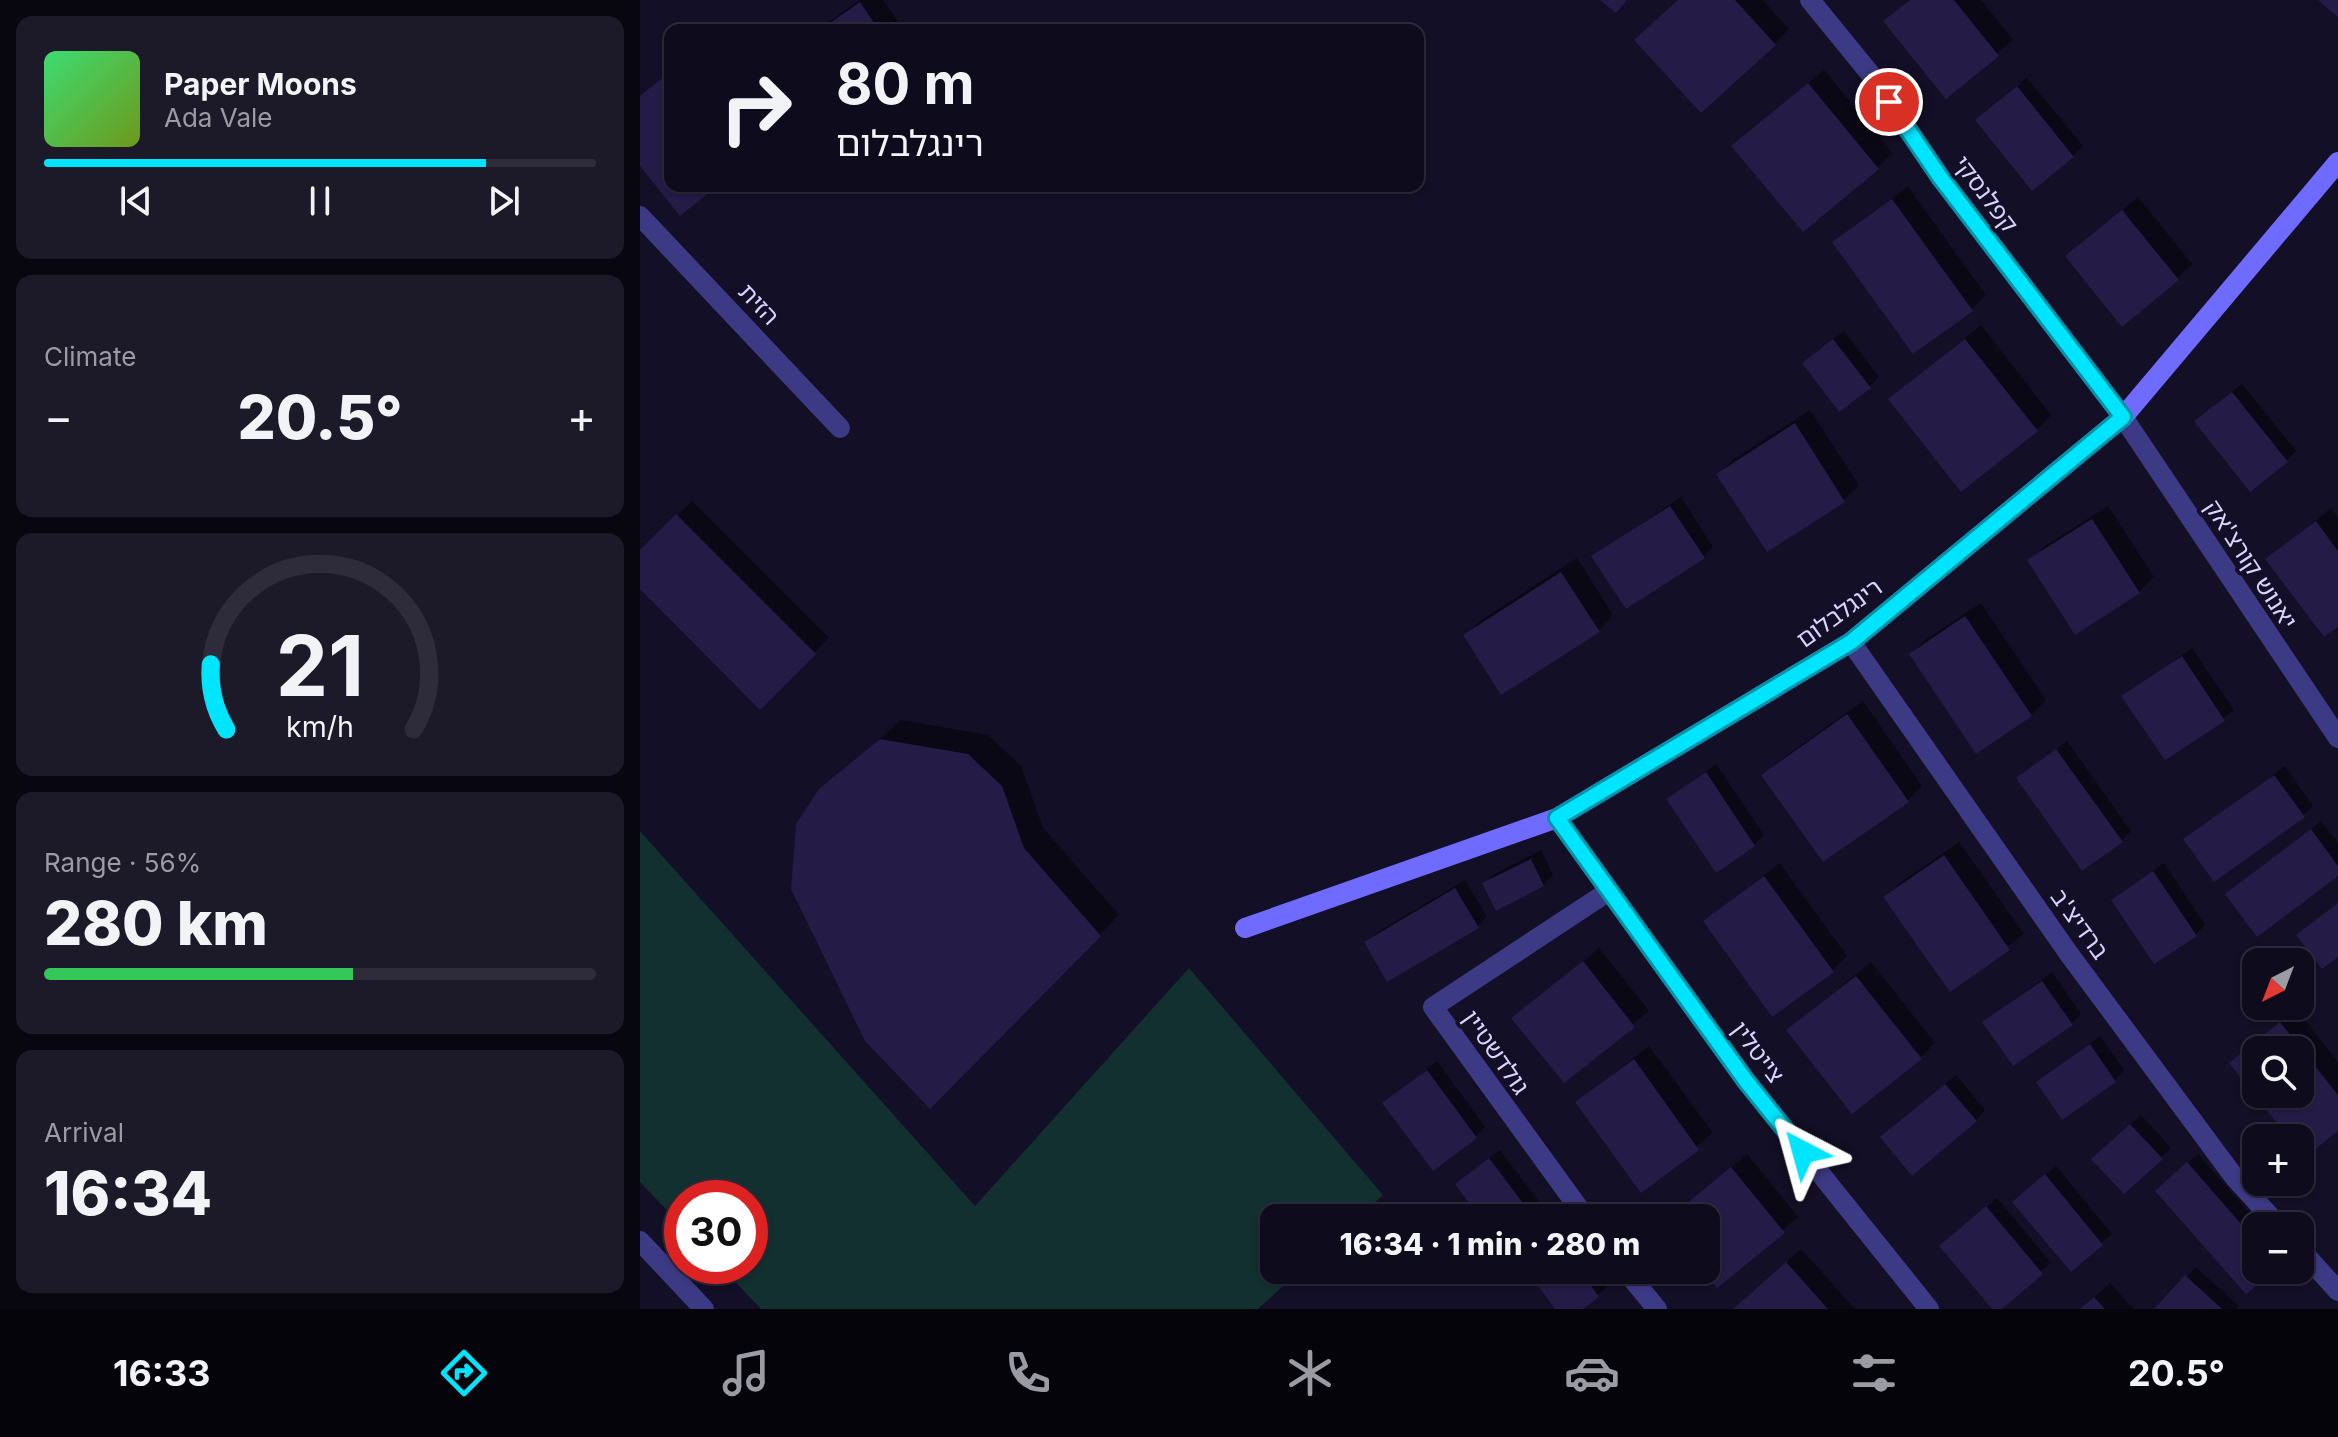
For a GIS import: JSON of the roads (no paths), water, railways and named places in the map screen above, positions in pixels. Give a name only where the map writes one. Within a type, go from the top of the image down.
[{"type":"street","name":"קפלנסקי","points":[[1810,0],[1872,76],[1940,177],[2123,417]]},
{"type":"street","name":"רינגלבלום","points":[[1245,928],[1557,818],[1851,642],[2123,417],[2338,162]]},
{"type":"street","name":"הזית","points":[[640,216],[840,428]]},
{"type":"street","name":"יאנוש קורצ'אק","points":[[2123,417],[2338,738]]},
{"type":"street","name":"ברדיצ'ב","points":[[1851,642],[2069,954],[2235,1178],[2266,1212]]},
{"type":"street","name":"צייטלין","points":[[1557,818],[1746,1081],[1929,1309]]},
{"type":"street","name":"גולדשטיין","points":[[1576,1204],[1433,1007],[1609,891]]},
{"type":"street","points":[[640,1241],[704,1309]]},
{"type":"street","points":[[2314,1264],[2338,1291]]},
{"type":"street","points":[[1636,1284],[1657,1309]]}]
